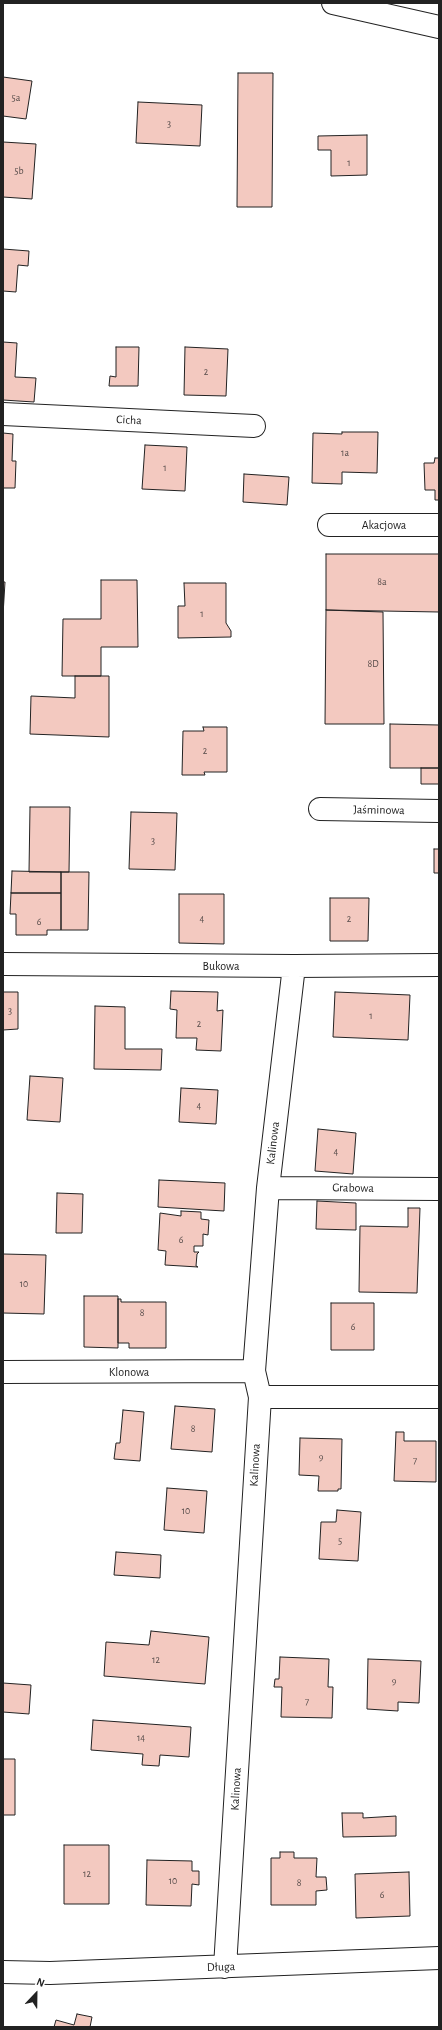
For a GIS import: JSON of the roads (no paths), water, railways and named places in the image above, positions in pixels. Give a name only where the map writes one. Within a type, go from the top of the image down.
[{"type":"street","points":[[333,3],[439,27]]},
{"type":"street","name":"Cicha","points":[[3,414],[254,426]]},
{"type":"street","name":"Akacjowa","points":[[329,525],[439,525]]},
{"type":"street","name":"Jaśminowa","points":[[320,809],[439,811]]},
{"type":"street","name":"Bukowa","points":[[3,964],[294,966],[439,965]]},
{"type":"street","name":"Kalinowa","points":[[225,1967],[260,1397],[254,1371],[268,1188],[294,966]]},
{"type":"street","name":"Grabowa","points":[[268,1188],[439,1189]]},
{"type":"street","name":"Klonowa","points":[[3,1372],[254,1371]]},
{"type":"street","points":[[260,1397],[439,1397]]},
{"type":"street","name":"Długa","points":[[3,1972],[50,1973],[439,1958]]}]
